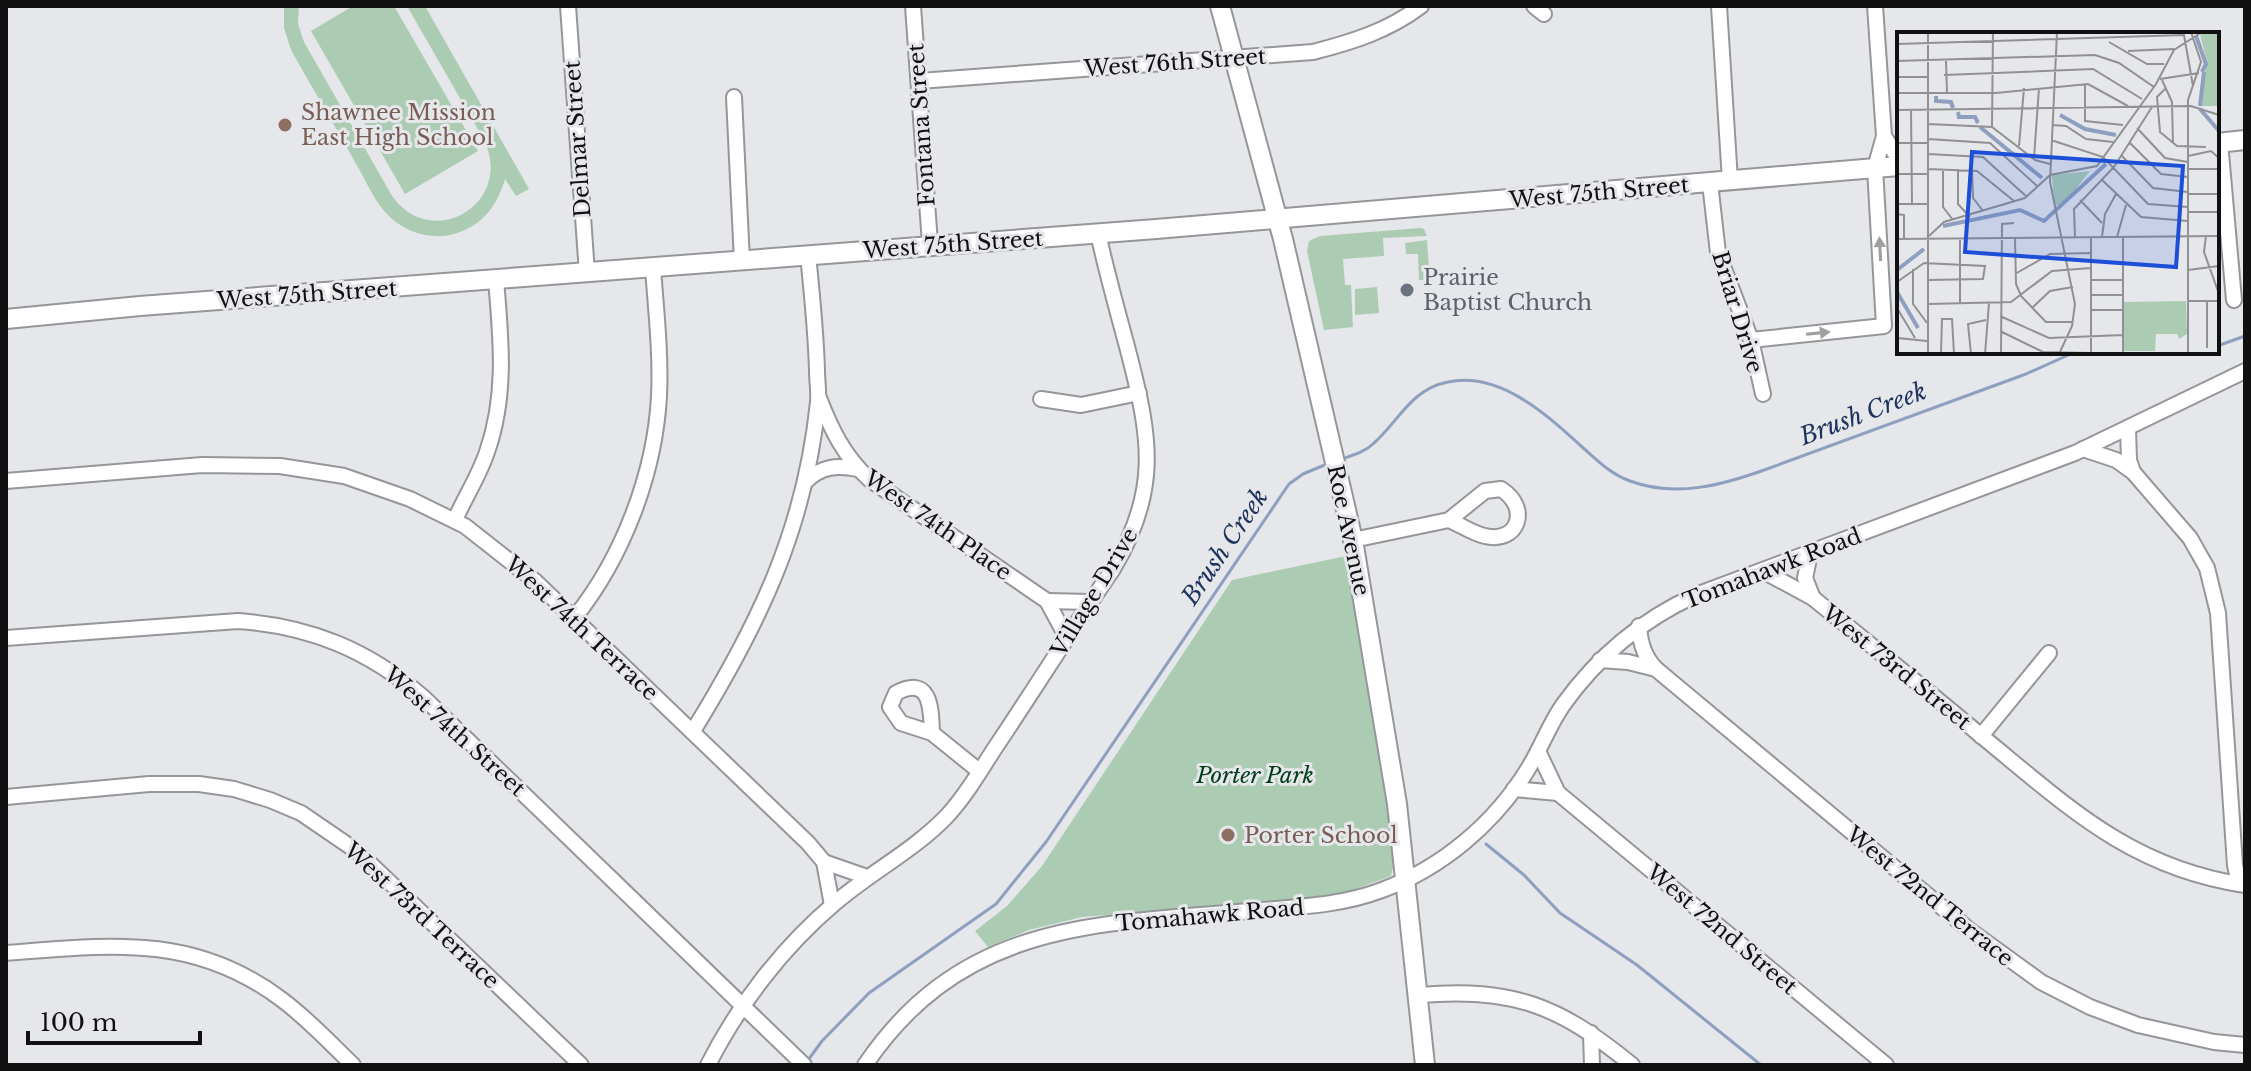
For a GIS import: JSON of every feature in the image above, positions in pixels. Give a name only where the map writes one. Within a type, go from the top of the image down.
[{"type":"main road","name":"Roe Avenue","points":[[1220,6],[1277,219],[1353,540],[1382,705],[1407,878],[1425,1065]]},
{"type":"main road","points":[[2219,142],[2245,140]]},
{"type":"main road","name":"West 75th Street","points":[[6,319],[1277,219],[1897,166]]},
{"type":"street","name":"Delmar Street","points":[[568,6],[587,273]]},
{"type":"street","name":"Fontana Street","points":[[913,6],[930,244]]},
{"type":"street","name":"West 76th Street","points":[[919,81],[1313,52],[1354,42],[1383,30],[1421,6]]},
{"type":"street","points":[[1719,6],[1730,181]]},
{"type":"street","points":[[1751,340],[1884,326],[1875,168],[1884,136],[1875,6]]},
{"type":"street","points":[[734,97],[742,261]]},
{"type":"street","points":[[1884,136],[1897,157]]},
{"type":"street","points":[[2219,152],[2234,300]]},
{"type":"street","name":"Briar Drive","points":[[1710,183],[1718,253],[1751,340],[1763,394]]},
{"type":"street","name":"Village Drive","points":[[708,1065],[725,1031],[743,1005],[801,935],[867,877],[930,832],[962,798],[1126,546],[1142,505],[1147,435],[1098,233]]},
{"type":"street","points":[[693,731],[759,615],[791,536],[805,482],[818,398],[808,255]]},
{"type":"street","points":[[575,617],[600,579],[632,514],[653,441],[659,399],[660,354],[653,268]]},
{"type":"street","points":[[455,520],[479,473],[497,416],[502,356],[496,280]]},
{"type":"street","name":"Tomahawk Road","points":[[865,1065],[917,1005],[953,977],[990,955],[1027,940],[1087,926],[1335,903],[1385,889],[1407,878],[1464,843],[1514,789],[1562,707],[1600,660],[1639,626],[1696,595],[2083,449],[2245,371]]},
{"type":"street","points":[[2229,378],[2245,384]]},
{"type":"street","points":[[1041,399],[1081,405],[1139,393]]},
{"type":"street","name":"West 74th Place","points":[[818,398],[835,437],[858,469],[1047,601],[1067,638]]},
{"type":"street","points":[[2128,429],[2129,460],[2133,472]]},
{"type":"street","points":[[2083,449],[2116,460],[2133,472],[2190,538],[2213,583],[2218,613],[2234,848],[2242,884]]},
{"type":"street","name":"West 74th Terrace","points":[[6,481],[202,465],[280,466],[344,476],[377,486],[455,520],[505,555],[575,617],[824,862],[867,877]]},
{"type":"street","points":[[805,482],[814,473],[827,468],[842,466],[858,469]]},
{"type":"street","points":[[1353,540],[1449,520],[1485,491],[1501,489],[1513,496],[1518,507],[1518,520],[1512,531],[1498,537],[1485,536],[1449,520]]},
{"type":"street","name":"West 73rd Street","points":[[1810,554],[1805,578],[1813,598]]},
{"type":"street","name":"West 73rd Street","points":[[1763,571],[1813,598],[2093,826],[2161,862],[2209,878],[2242,884]]},
{"type":"street","points":[[1047,601],[1091,602]]},
{"type":"street","name":"West 74th Street","points":[[6,638],[238,621],[295,628],[347,645],[376,661],[423,697],[804,1065]]},
{"type":"street","name":"West 72nd Terrace","points":[[1639,626],[1642,647],[1648,661],[1656,669],[1968,929],[2041,982],[2090,1007],[2138,1025],[2201,1040],[2245,1045]]},
{"type":"street","name":"West 73rd Street","points":[[1981,736],[2049,653]]},
{"type":"street","name":"West 72nd Terrace","points":[[1600,660],[1628,662],[1656,669]]},
{"type":"street","points":[[932,733],[979,771]]},
{"type":"street","name":"West 72nd Street","points":[[1538,751],[1558,793],[1886,1065]]},
{"type":"street","name":"West 73rd Terrace","points":[[6,797],[149,784],[199,784],[246,793],[301,813],[358,852],[581,1065]]},
{"type":"street","points":[[1514,789],[1558,793]]},
{"type":"street","points":[[2209,878],[2229,859],[2234,848]]},
{"type":"street","points":[[824,862],[832,905]]},
{"type":"street","points":[[6,953],[137,945],[197,957],[241,974],[279,997],[353,1065]]},
{"type":"street","points":[[1420,995],[1468,992],[1507,996],[1544,1007],[1591,1033],[1632,1065]]},
{"type":"street","points":[[1591,1033],[1592,1065]]},
{"type":"green space","points":[[284,6],[299,6],[298,24],[304,42],[391,194],[407,211],[426,220],[445,220],[463,214],[478,201],[488,184],[490,163],[484,140],[407,6],[425,6],[529,189],[516,196],[505,179],[499,196],[483,218],[451,235],[424,235],[398,224],[375,199],[291,50],[284,28]]},
{"type":"green space","points":[[353,6],[394,6],[478,151],[405,194],[311,31]]},
{"type":"green space","points":[[1420,228],[1427,236],[1383,238],[1384,256],[1343,259],[1345,285],[1351,285],[1353,327],[1324,330],[1307,251],[1309,241],[1320,236]]},
{"type":"green space","points":[[1427,240],[1430,284],[1419,280],[1418,254],[1406,254],[1405,243]]},
{"type":"green space","points":[[1377,287],[1379,313],[1355,315],[1355,289]]},
{"type":"green space","name":"Porter Park","points":[[1346,556],[1395,859],[1391,876],[1350,891],[1322,897],[1082,917],[1029,930],[988,947],[975,931],[1007,906],[1042,866],[1232,580]]},
{"type":"waterway","name":"Brush Creek","points":[[2219,345],[2245,336]]},
{"type":"waterway","name":"Brush Creek","points":[[1342,459],[1370,446],[1424,391],[1448,382],[1467,380],[1503,389],[1520,398],[1623,478],[1665,489],[1699,487],[1767,469],[2026,374],[2071,354]]},
{"type":"waterway","name":"Brush Creek","points":[[806,1063],[822,1041],[869,993],[996,904],[1046,842],[1289,484],[1327,464]]},
{"type":"waterway","points":[[1486,844],[1524,875],[1560,913],[1637,965],[1761,1065]]},
{"type":"place","name":"Shawnee Mission East High School","points":[[285,125]]},
{"type":"place","name":"Prairie Baptist Church","points":[[1407,290]]},
{"type":"place","name":"Porter School","points":[[1228,835]]}]
